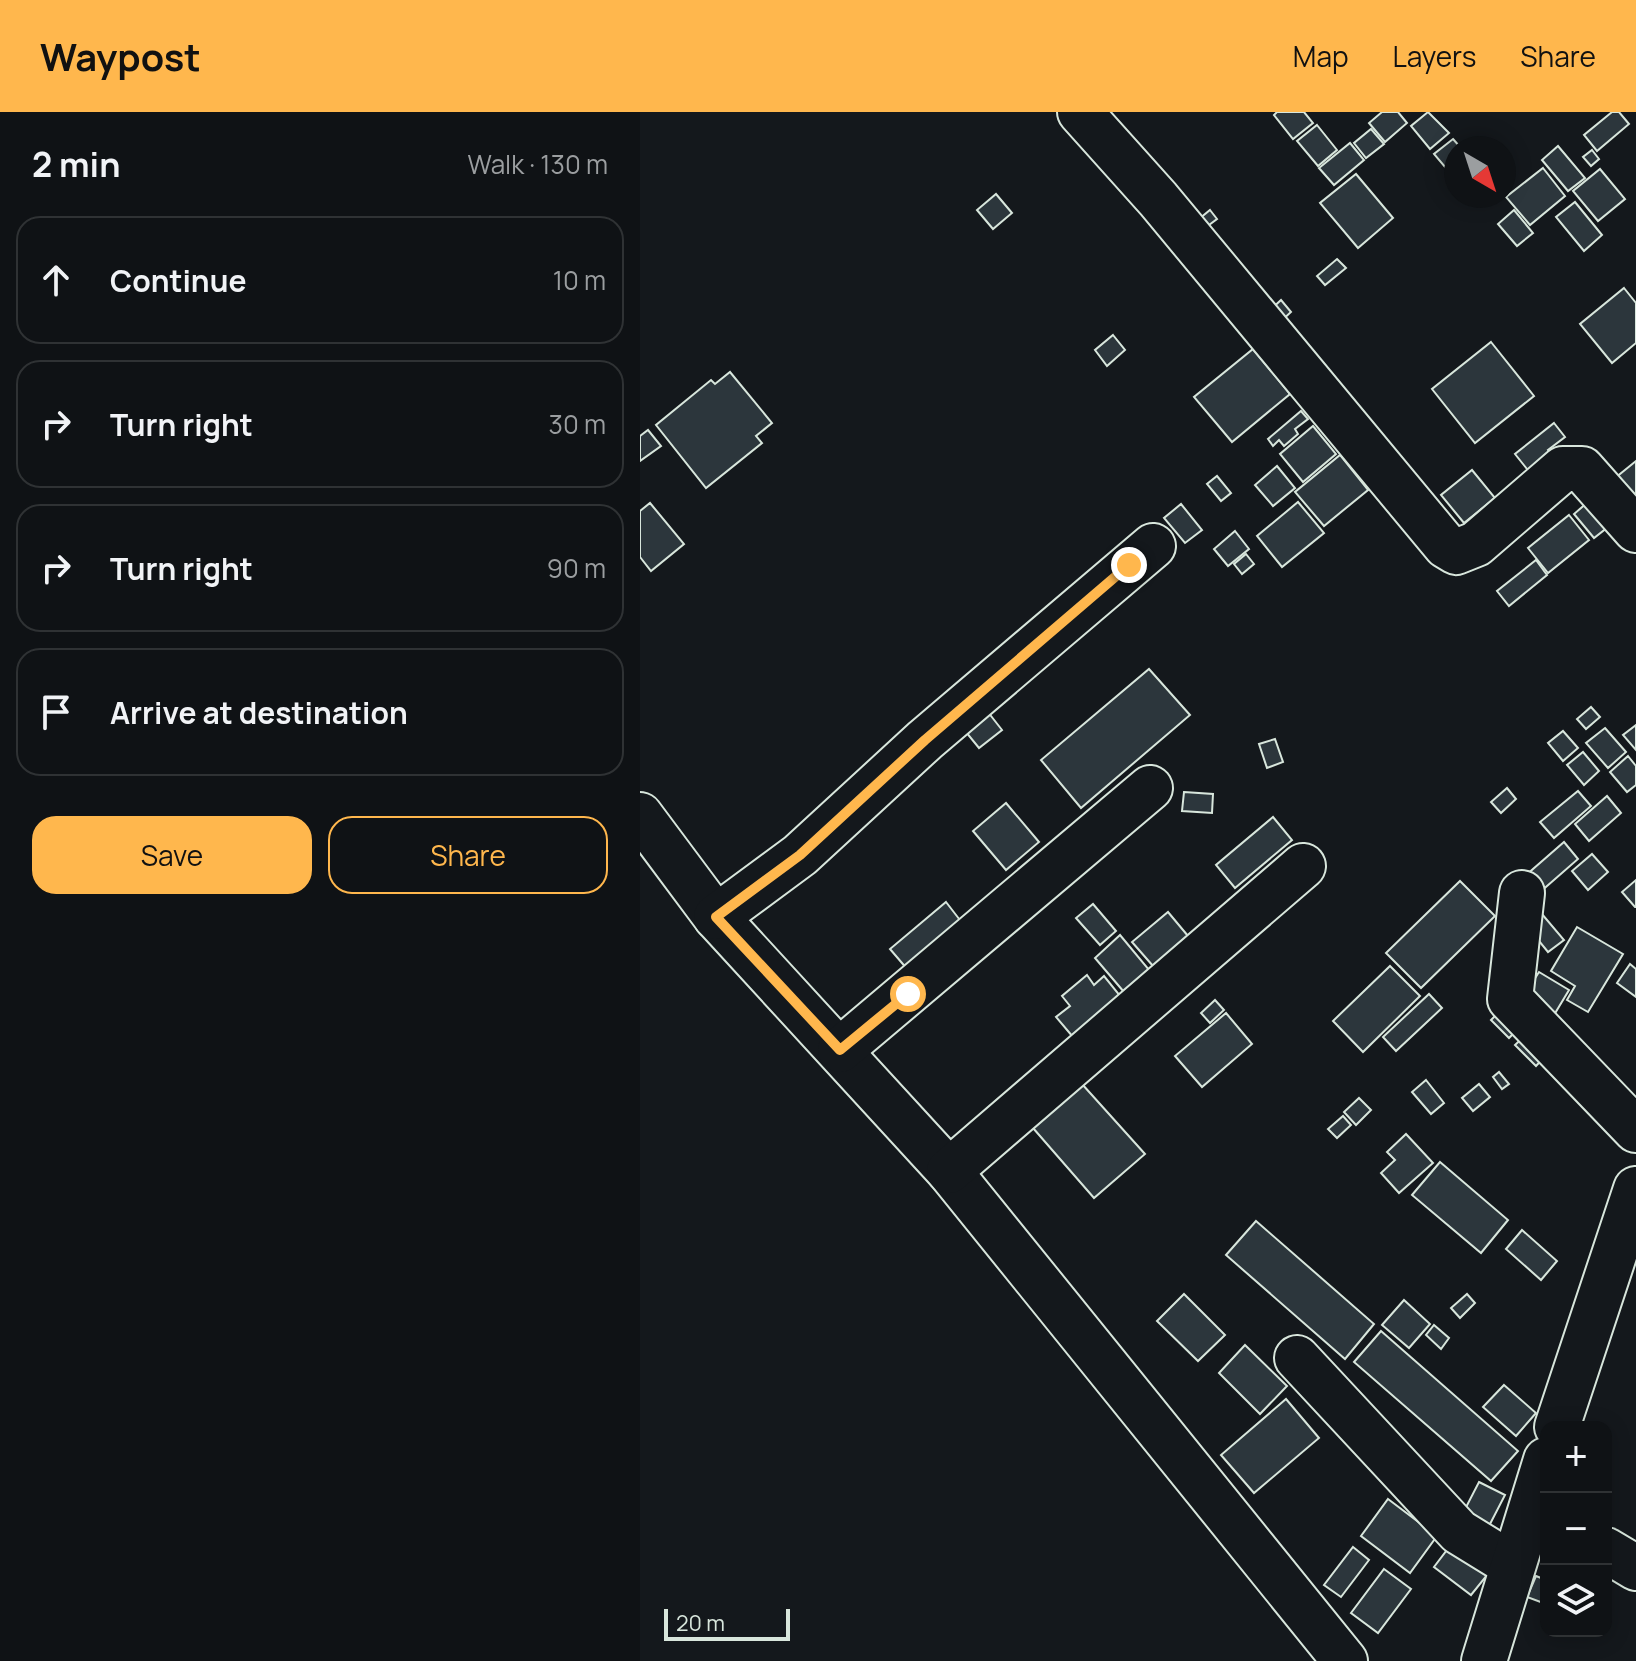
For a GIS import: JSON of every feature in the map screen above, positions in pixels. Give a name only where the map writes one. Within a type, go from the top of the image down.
[{"type":"street","points":[[1080,112],[1158,199],[1446,546],[1456,552],[1476,544],[1563,469],[1582,469],[1636,530]]},
{"type":"street","points":[[716,917],[800,855],[936,730],[1153,546]]},
{"type":"street","points":[[840,1050],[1150,788]]},
{"type":"street","points":[[640,815],[716,917],[949,1171],[1345,1661]]},
{"type":"street","points":[[949,1171],[1303,866]]},
{"type":"street","points":[[1522,893],[1510,999],[1636,1130]]},
{"type":"street","points":[[1559,1421],[1636,1189]]},
{"type":"street","points":[[1297,1358],[1459,1532],[1511,1564]]},
{"type":"street","points":[[1484,1661],[1511,1564],[1540,1491]]},
{"type":"street","points":[[1612,1554],[1636,1568]]},
{"type":"building","points":[[1277,112],[1304,112],[1313,123],[1293,139],[1274,115]]},
{"type":"building","points":[[1382,112],[1398,112],[1407,123],[1385,142],[1369,123]]},
{"type":"building","points":[[1428,112],[1449,133],[1430,149],[1411,126]]},
{"type":"building","points":[[1612,112],[1619,112],[1629,124],[1597,151],[1584,135]]},
{"type":"building","points":[[1317,125],[1337,150],[1318,166],[1297,141]]},
{"type":"building","points":[[1371,129],[1384,144],[1366,158],[1354,143]]},
{"type":"building","points":[[1350,143],[1364,160],[1334,185],[1319,168]]},
{"type":"building","points":[[1444,146],[1444,166],[1434,154]]},
{"type":"building","points":[[1558,146],[1585,178],[1568,191],[1542,160]]},
{"type":"building","points":[[1592,150],[1599,159],[1591,166],[1583,157]]},
{"type":"building","points":[[1543,168],[1565,196],[1530,225],[1515,208],[1516,189]]},
{"type":"building","points":[[1600,169],[1625,199],[1598,221],[1573,191]]},
{"type":"building","points":[[1356,174],[1393,218],[1358,248],[1320,203]]},
{"type":"building","points":[[996,194],[1012,213],[993,229],[977,210]]},
{"type":"building","points":[[1575,202],[1602,235],[1584,251],[1556,217]]},
{"type":"building","points":[[1210,210],[1217,219],[1201,231],[1194,223]]},
{"type":"building","points":[[1514,210],[1533,233],[1517,246],[1498,224]]},
{"type":"building","points":[[1337,259],[1346,268],[1325,285],[1317,276]]},
{"type":"building","points":[[1624,288],[1636,303],[1636,343],[1612,363],[1580,324]]},
{"type":"building","points":[[1281,300],[1291,312],[1279,323],[1269,311]]},
{"type":"building","points":[[1113,335],[1125,350],[1107,366],[1095,350]]},
{"type":"building","points":[[1491,342],[1534,396],[1475,443],[1432,389]]},
{"type":"building","points":[[1253,349],[1290,394],[1232,442],[1194,397]]},
{"type":"building","points":[[730,372],[772,423],[756,436],[762,443],[706,488],[656,425],[711,380],[715,384]]},
{"type":"building","points":[[1301,411],[1308,419],[1295,429],[1298,434],[1284,446],[1279,440],[1273,446],[1268,439]]},
{"type":"building","points":[[1554,423],[1565,437],[1548,450],[1552,456],[1531,474],[1515,454]]},
{"type":"building","points":[[1313,426],[1336,454],[1303,482],[1280,454]]},
{"type":"building","points":[[648,430],[661,446],[640,461],[640,436]]},
{"type":"building","points":[[1340,455],[1368,490],[1324,526],[1295,492]]},
{"type":"building","points":[[1636,461],[1636,515],[1609,483]]},
{"type":"building","points":[[1277,466],[1295,488],[1273,506],[1255,485]]},
{"type":"building","points":[[1472,470],[1495,498],[1464,523],[1441,495]]},
{"type":"building","points":[[1217,476],[1231,493],[1221,501],[1207,484]]},
{"type":"building","points":[[1298,502],[1324,533],[1282,567],[1257,536]]},
{"type":"building","points":[[1588,502],[1608,527],[1594,538],[1574,514]]},
{"type":"building","points":[[650,503],[684,544],[651,571],[640,557],[640,511]]},
{"type":"building","points":[[1181,504],[1202,530],[1185,543],[1164,518]]},
{"type":"building","points":[[1569,515],[1589,540],[1548,573],[1528,548]]},
{"type":"building","points":[[1235,531],[1249,549],[1228,566],[1214,549]]},
{"type":"building","points":[[1246,554],[1254,564],[1242,574],[1234,564]]},
{"type":"building","points":[[1536,560],[1547,575],[1509,606],[1497,591]]},
{"type":"building","points":[[1149,669],[1190,715],[1081,808],[1041,760]]},
{"type":"building","points":[[984,707],[1002,730],[979,748],[961,726]]},
{"type":"building","points":[[1591,707],[1600,717],[1586,729],[1577,719]]},
{"type":"building","points":[[1636,725],[1636,750],[1623,735]]},
{"type":"building","points":[[1605,728],[1626,752],[1608,768],[1586,743]]},
{"type":"building","points":[[1563,731],[1578,748],[1563,761],[1548,743]]},
{"type":"building","points":[[1275,739],[1283,762],[1267,768],[1259,744]]},
{"type":"building","points":[[1583,752],[1599,771],[1584,785],[1567,765]]},
{"type":"building","points":[[1628,756],[1636,766],[1636,785],[1627,792],[1610,772]]},
{"type":"building","points":[[1507,788],[1516,799],[1501,813],[1491,802]]},
{"type":"building","points":[[1578,791],[1591,806],[1554,838],[1540,822]]},
{"type":"building","points":[[1184,792],[1213,794],[1212,813],[1182,811]]},
{"type":"building","points":[[1607,796],[1621,813],[1589,841],[1575,824]]},
{"type":"building","points":[[1006,803],[1039,842],[1006,870],[973,831]]},
{"type":"building","points":[[1273,817],[1292,840],[1235,888],[1216,865]]},
{"type":"building","points":[[1564,842],[1578,859],[1539,893],[1525,876]]},
{"type":"building","points":[[1592,854],[1608,872],[1588,890],[1572,871]]},
{"type":"building","points":[[1636,880],[1636,907],[1635,907],[1622,892]]},
{"type":"building","points":[[1460,881],[1495,916],[1421,988],[1386,953]]},
{"type":"building","points":[[946,902],[963,924],[908,970],[890,949]]},
{"type":"building","points":[[1093,904],[1116,931],[1100,945],[1076,918]]},
{"type":"building","points":[[1536,907],[1564,940],[1548,952],[1522,920]]},
{"type":"building","points":[[1168,912],[1188,936],[1153,966],[1132,942]]},
{"type":"building","points":[[1577,927],[1623,954],[1588,1012],[1567,1000],[1575,986],[1551,971]]},
{"type":"building","points":[[1120,935],[1150,971],[1124,992],[1095,958]]},
{"type":"building","points":[[1630,964],[1636,969],[1636,997],[1617,983]]},
{"type":"building","points":[[1390,966],[1420,996],[1363,1052],[1333,1021]]},
{"type":"building","points":[[1539,972],[1569,990],[1551,1020],[1520,1002]]},
{"type":"building","points":[[1087,975],[1094,985],[1104,976],[1121,997],[1073,1037],[1056,1017],[1070,1006],[1062,996]]},
{"type":"building","points":[[1429,994],[1442,1008],[1396,1051],[1383,1037]]},
{"type":"building","points":[[1215,1000],[1224,1010],[1210,1023],[1201,1013]]},
{"type":"building","points":[[1505,1006],[1523,1024],[1509,1038],[1491,1020]]},
{"type":"building","points":[[1226,1013],[1252,1044],[1202,1087],[1175,1056]]},
{"type":"building","points":[[1530,1031],[1550,1051],[1536,1066],[1515,1045]]},
{"type":"building","points":[[1499,1072],[1509,1084],[1502,1089],[1493,1077]]},
{"type":"building","points":[[1426,1080],[1444,1103],[1431,1114],[1412,1092]]},
{"type":"building","points":[[1082,1084],[1145,1154],[1094,1198],[1033,1128]]},
{"type":"building","points":[[1479,1084],[1490,1097],[1473,1111],[1462,1098]]},
{"type":"building","points":[[1359,1098],[1371,1110],[1356,1125],[1344,1112]]},
{"type":"building","points":[[1343,1116],[1351,1125],[1337,1138],[1328,1129]]},
{"type":"building","points":[[1406,1134],[1433,1163],[1399,1193],[1381,1173],[1395,1160],[1387,1152]]},
{"type":"building","points":[[1440,1162],[1508,1220],[1481,1253],[1412,1195]]},
{"type":"building","points":[[1256,1221],[1374,1324],[1345,1359],[1226,1255]]},
{"type":"building","points":[[1522,1230],[1557,1261],[1541,1280],[1506,1249]]},
{"type":"building","points":[[1184,1294],[1225,1335],[1198,1361],[1157,1321]]},
{"type":"building","points":[[1467,1294],[1475,1303],[1460,1318],[1451,1308]]},
{"type":"building","points":[[1404,1300],[1430,1324],[1409,1348],[1382,1325]]},
{"type":"building","points":[[1434,1325],[1449,1338],[1441,1349],[1426,1335]]},
{"type":"building","points":[[1381,1331],[1518,1451],[1491,1481],[1354,1362]]},
{"type":"building","points":[[1245,1345],[1287,1386],[1260,1414],[1219,1373]]},
{"type":"building","points":[[1504,1385],[1536,1413],[1516,1436],[1483,1407]]},
{"type":"building","points":[[1286,1399],[1319,1438],[1254,1493],[1221,1455]]},
{"type":"building","points":[[1479,1482],[1505,1495],[1489,1526],[1463,1513]]},
{"type":"building","points":[[1388,1499],[1437,1536],[1410,1573],[1361,1536]]},
{"type":"building","points":[[1450,1546],[1488,1574],[1471,1595],[1434,1567]]},
{"type":"building","points":[[1353,1547],[1369,1560],[1341,1597],[1324,1585]]},
{"type":"building","points":[[1384,1569],[1411,1589],[1378,1633],[1351,1613]]},
{"type":"building","points":[[1536,1576],[1540,1578],[1540,1602],[1527,1597]]},
{"type":"route","points":[[908,994],[840,1050],[716,917],[800,855],[925,740],[1129,565]]}]
